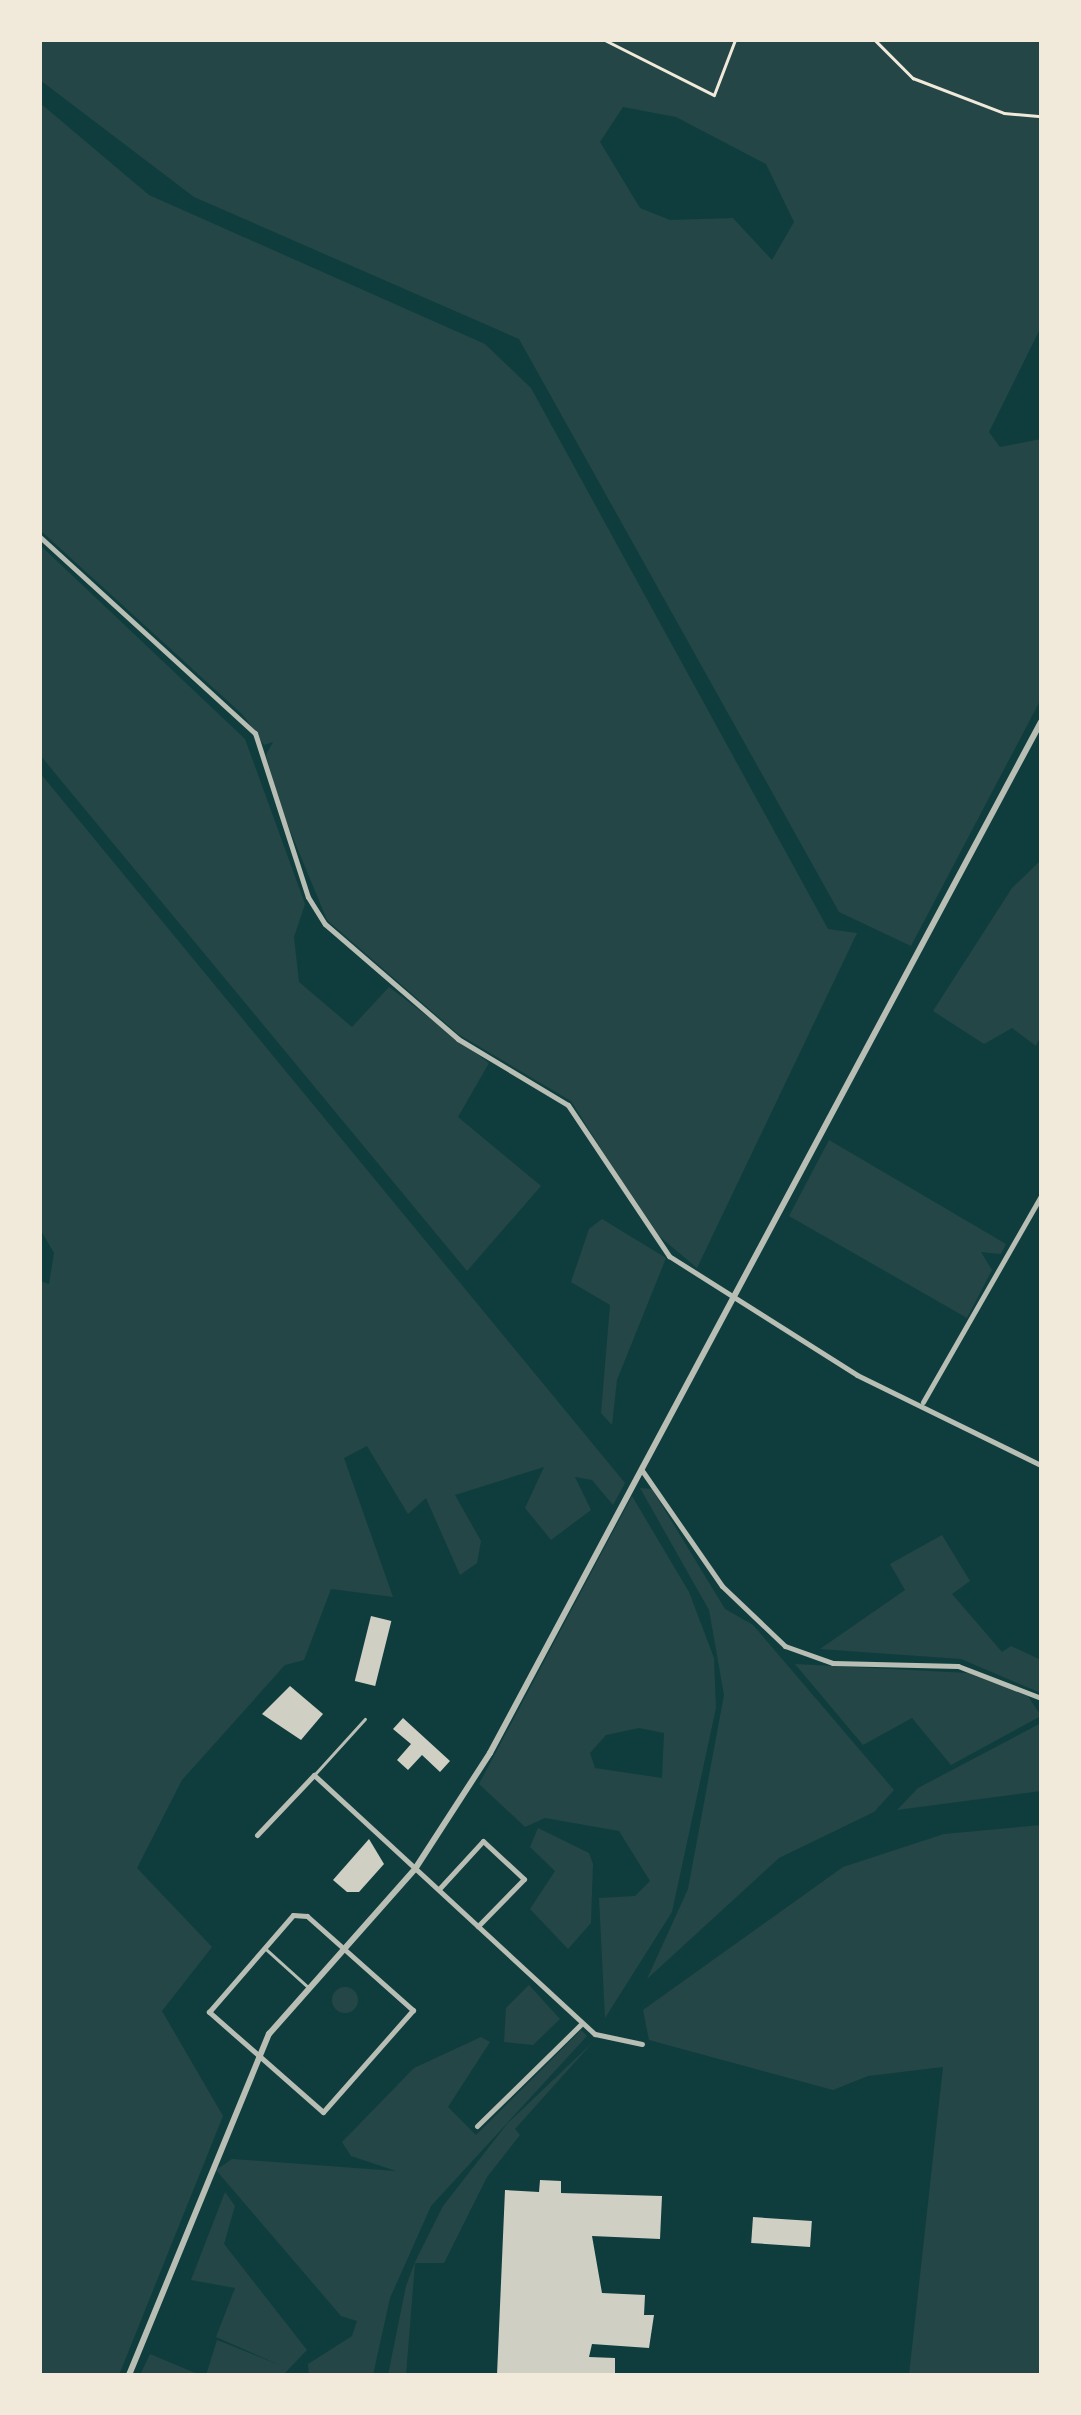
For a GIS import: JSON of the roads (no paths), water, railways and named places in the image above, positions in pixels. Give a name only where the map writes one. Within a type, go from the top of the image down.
[{"type":"street","points":[[40,537],[255,734],[325,924],[458,1039],[568,1105],[669,1256],[732,1300],[857,1374],[923,1402],[1041,1464]]},
{"type":"street","points":[[129,2375],[258,2054],[309,1988],[415,1869],[490,1753],[1041,722]]},
{"type":"street","points":[[923,1402],[1041,1196]]},
{"type":"street","points":[[641,1470],[722,1586],[785,1646],[833,1663],[958,1666],[1041,1698]]},
{"type":"street","points":[[257,1836],[314,1775],[582,2023],[609,2043],[642,2044]]},
{"type":"street","points":[[438,1890],[483,1841],[524,1878],[478,1926]]},
{"type":"street","points":[[300,1914],[343,1950],[412,2010],[324,2112],[209,2012],[300,1914]]},
{"type":"street","points":[[477,2126],[582,2023]]},
{"type":"lane","points":[[314,1775],[365,1719]]},
{"type":"lane","points":[[265,1948],[309,1988]]}]
